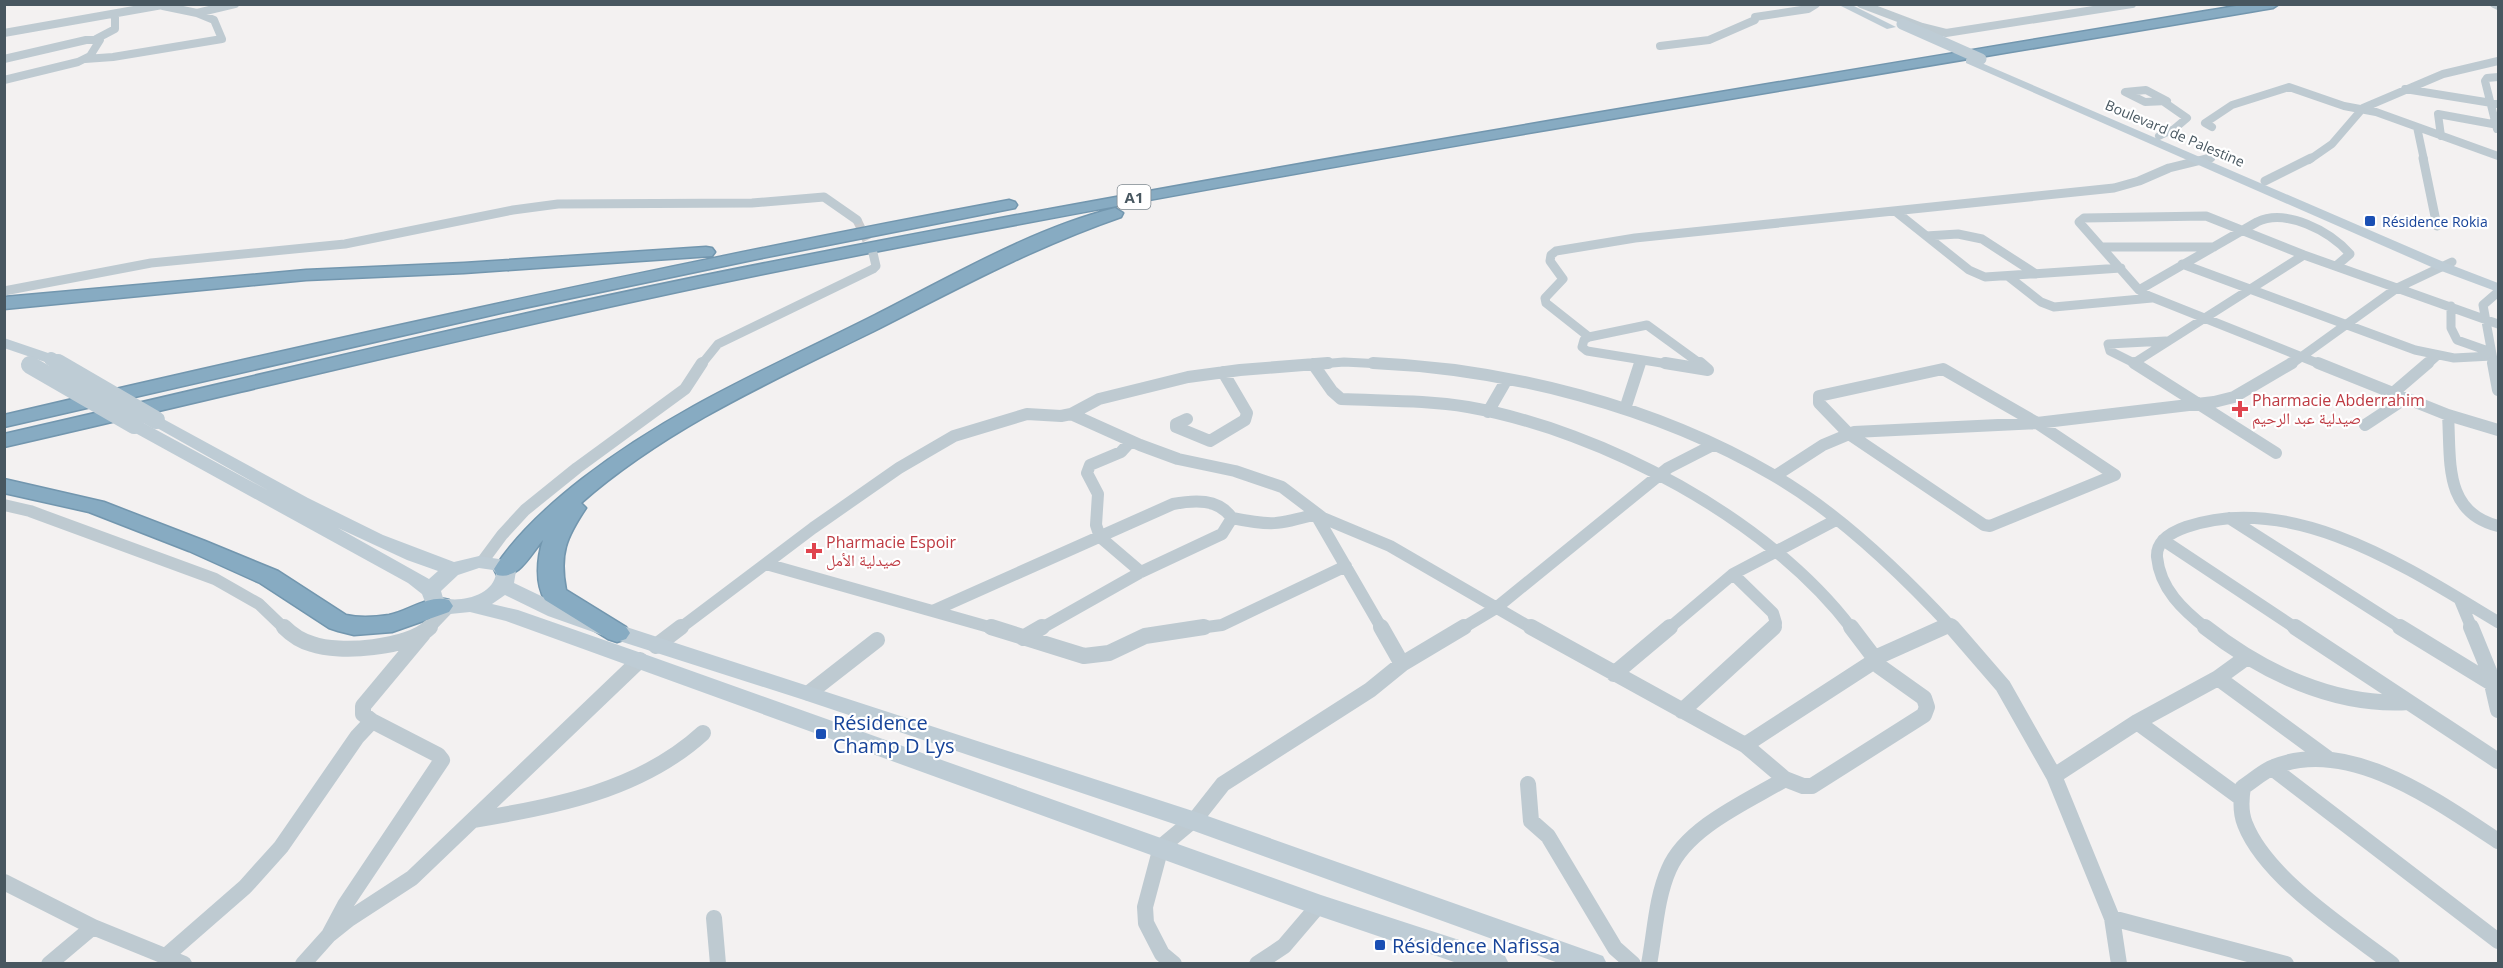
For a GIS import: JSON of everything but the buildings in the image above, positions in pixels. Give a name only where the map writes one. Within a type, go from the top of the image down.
[{"type":"highway","name":"A1","points":[[4,421],[225,369],[831,238],[1406,135],[2206,4]]},
{"type":"highway","name":"A1","points":[[4,441],[498,325],[814,259],[1125,199],[1659,106],[2273,4]]},
{"type":"highway","points":[[505,578],[551,518],[576,494],[685,419],[751,382],[992,262],[1056,234],[1115,213],[1248,178]]},
{"type":"highway","points":[[4,303],[306,274],[464,268],[658,256],[831,238]]},
{"type":"highway","points":[[610,469],[574,508],[553,544],[549,560],[554,594],[617,633]]},
{"type":"highway","points":[[4,486],[96,507],[197,546],[269,577],[338,622],[354,626],[392,623],[447,602]]},
{"type":"street","points":[[197,13],[235,4]]},
{"type":"street","points":[[1660,46],[1709,40],[1755,20],[1755,17],[1808,9],[1816,4]]},
{"type":"street","name":"Boulevard de Palestine","points":[[1841,4],[1896,25],[2446,264],[2499,280]]},
{"type":"street","name":"Boulevard de Palestine","points":[[1855,4],[1896,25]]},
{"type":"street","points":[[1861,4],[1922,27],[1946,33],[2132,4]]},
{"type":"street","points":[[2494,4],[2499,6]]},
{"type":"street","points":[[4,33],[166,5],[214,20],[222,39],[113,57],[85,59],[4,80]]},
{"type":"street","points":[[6,57],[96,39],[115,29],[115,14]]},
{"type":"street","points":[[85,59],[90,56],[100,40],[96,39]]},
{"type":"street","name":"Boulevard de Palestine","points":[[1976,60],[2156,134],[2206,159],[2265,181],[2499,290]]},
{"type":"street","points":[[2265,181],[2324,151],[2340,137],[2360,109],[2443,74],[2499,61]]},
{"type":"street","points":[[2498,127],[2489,102],[2486,79],[2499,77]]},
{"type":"street","points":[[2212,127],[2205,123],[2229,106],[2285,87],[2417,127],[2499,156]]},
{"type":"street","points":[[2404,89],[2499,104]]},
{"type":"street","points":[[2433,93],[2441,136]]},
{"type":"street","points":[[2156,134],[2174,129],[2187,117],[2164,102]]},
{"type":"street","points":[[2438,114],[2498,127]]},
{"type":"street","points":[[2417,127],[2437,226]]},
{"type":"street","points":[[1589,337],[1546,303],[1545,298],[1560,285],[1563,279],[1550,261],[1556,251],[1635,238],[2114,188],[2169,168],[2206,159]]},
{"type":"street","points":[[4,291],[151,262],[335,245],[513,210],[558,204],[752,203],[824,197],[857,220]]},
{"type":"street","points":[[1895,211],[1977,275],[2009,277],[2121,268]]},
{"type":"street","points":[[2499,324],[2304,255],[2201,215],[2080,220],[2080,226],[2139,290],[2153,298],[2448,415],[2499,430]]},
{"type":"street","points":[[2139,290],[2269,217],[2287,218],[2343,245],[2350,254],[2336,266]]},
{"type":"street","points":[[1926,236],[1958,234],[1982,238],[2036,274]]},
{"type":"street","points":[[2101,247],[2216,247]]},
{"type":"street","points":[[482,562],[503,532],[544,493],[685,389],[701,362],[718,344],[873,269],[876,266],[873,253]]},
{"type":"street","points":[[2134,363],[2304,255]]},
{"type":"street","points":[[2182,264],[2437,356],[2467,358],[2491,354]]},
{"type":"street","points":[[1775,476],[1818,448],[1850,434],[1870,430],[2037,423],[2200,405],[2234,397],[2303,357],[2344,324],[2397,288],[2446,264]]},
{"type":"street","points":[[2009,277],[2041,303],[2054,307],[2153,298]]},
{"type":"street","points":[[2499,290],[2483,305],[2499,390]]},
{"type":"street","points":[[2451,306],[2450,328],[2455,338],[2491,354]]},
{"type":"street","points":[[1647,325],[1709,369],[1641,361],[1583,349],[1584,340],[1647,325]]},
{"type":"street","points":[[2168,341],[2108,344],[2110,351],[2134,363],[2276,453]]},
{"type":"street","points":[[4,343],[51,359],[300,501],[402,551],[453,569]]},
{"type":"street","points":[[4,353],[30,365],[134,425],[415,579],[447,602],[511,615],[648,653],[809,693],[1191,820],[1594,963]]},
{"type":"street","points":[[2393,393],[2437,356]]},
{"type":"street","points":[[1625,409],[1641,361]]},
{"type":"street","points":[[1071,414],[1178,459],[1235,471],[1290,492],[1316,514],[1379,541],[1745,745],[1785,779],[1797,786],[1812,786],[1924,715],[1928,710],[1928,704],[1924,699],[1880,666],[1857,632],[1829,599],[1775,550],[1738,522],[1658,476],[1587,443],[1538,425],[1488,412],[1442,403],[1341,399],[1332,392],[1313,364]]},
{"type":"street","points":[[303,963],[329,935],[349,919],[412,878],[648,653],[899,468],[954,436],[1027,414],[1061,416],[1071,414],[1099,399],[1188,377],[1313,364],[1402,364],[1435,367],[1507,379],[1625,409],[1661,421],[1775,476],[1836,520],[1904,576],[1951,624],[2003,686],[2054,776],[2112,918],[2120,963]]},
{"type":"street","points":[[1943,369],[2037,423],[2115,475],[1990,526],[1979,524],[1850,434],[1819,403],[1819,396],[1943,369]]},
{"type":"street","points":[[1187,419],[1176,424],[1176,427],[1210,441],[1245,420],[1247,413],[1223,372]]},
{"type":"street","points":[[1488,412],[1507,379]]},
{"type":"street","points":[[2365,425],[2406,398]]},
{"type":"street","points":[[2448,415],[2455,480],[2460,501],[2473,516],[2499,526]]},
{"type":"street","points":[[1131,441],[1121,452],[1093,462],[1088,467],[1087,478],[1097,492],[1094,525],[1100,537],[1141,572]]},
{"type":"street","points":[[1174,963],[1162,954],[1146,923],[1145,907],[1149,888],[1161,847],[1209,803],[1222,784],[1370,690],[1402,664],[1497,608],[1668,468],[1713,445]]},
{"type":"street","points":[[935,609],[1173,504],[1194,500],[1213,503],[1227,511],[1232,518],[1273,525],[1316,514]]},
{"type":"street","points":[[4,506],[38,514],[215,579],[259,604],[292,635],[313,645],[329,649],[370,648],[423,634]]},
{"type":"street","points":[[1316,514],[1402,664]]},
{"type":"street","points":[[1023,638],[1141,572],[1222,534],[1232,518]]},
{"type":"street","points":[[2229,518],[2496,686]]},
{"type":"street","points":[[2409,702],[2367,701],[2320,690],[2275,672],[2247,657],[2200,624],[2166,589],[2157,568],[2157,550],[2163,540],[2182,528],[2229,518],[2273,520],[2326,533],[2378,554],[2499,622]]},
{"type":"street","points":[[1614,674],[1733,574],[1836,520]]},
{"type":"street","points":[[2163,540],[2499,761]]},
{"type":"street","points":[[329,935],[350,897],[442,760],[438,755],[363,714],[363,706],[447,602],[443,576],[453,569],[482,562],[500,564],[505,578],[555,611],[617,633],[648,653],[1319,905],[1496,963]]},
{"type":"street","points":[[766,564],[935,609],[1084,656],[1109,653],[1145,636],[1221,624],[1346,566]]},
{"type":"street","points":[[1682,711],[1772,630],[1776,622],[1773,613],[1733,574]]},
{"type":"street","points":[[447,602],[489,597],[505,578]]},
{"type":"street","points":[[2460,600],[2496,686],[2499,710]]},
{"type":"street","points":[[1745,745],[1876,660],[1877,657],[1951,624]]},
{"type":"street","points":[[809,693],[877,640]]},
{"type":"street","points":[[2054,776],[2137,722],[2218,678],[2247,657]]},
{"type":"street","points":[[2218,678],[2327,758]]},
{"type":"street","points":[[167,955],[245,887],[273,856],[357,737],[372,720]]},
{"type":"street","points":[[2137,722],[2241,798]]},
{"type":"street","points":[[473,820],[543,808],[642,776],[682,752],[703,733]]},
{"type":"street","points":[[2392,963],[2292,883],[2263,853],[2246,825],[2241,798],[2243,788],[2252,779],[2272,768],[2305,758],[2327,758],[2374,771],[2410,787],[2499,841]]},
{"type":"street","points":[[2272,768],[2499,940]]},
{"type":"street","points":[[1649,963],[1671,861],[1698,833],[1785,779]]},
{"type":"street","points":[[1528,784],[1531,821],[1548,836],[1615,948],[1633,963]]},
{"type":"street","points":[[4,882],[93,927],[184,963]]},
{"type":"street","points":[[1257,963],[1268,959],[1287,943],[1319,905]]},
{"type":"street","points":[[714,918],[718,963]]},
{"type":"street","points":[[2112,918],[2286,963]]},
{"type":"street","points":[[49,963],[93,927]]},
{"type":"tunnel","points":[[857,220],[873,253]]},
{"type":"place","name":"Résidence Rokia","points":[[2370,221]]},
{"type":"place","name":"Pharmacie Abderrahim صيدلية عبد الرحيم","points":[[2240,409]]},
{"type":"place","name":"Pharmacie Espoir صيدلية الأمل","points":[[814,551]]},
{"type":"place","name":"Résidence Champ D Lys","points":[[821,734]]},
{"type":"place","name":"Résidence Nafissa","points":[[1380,945]]}]
